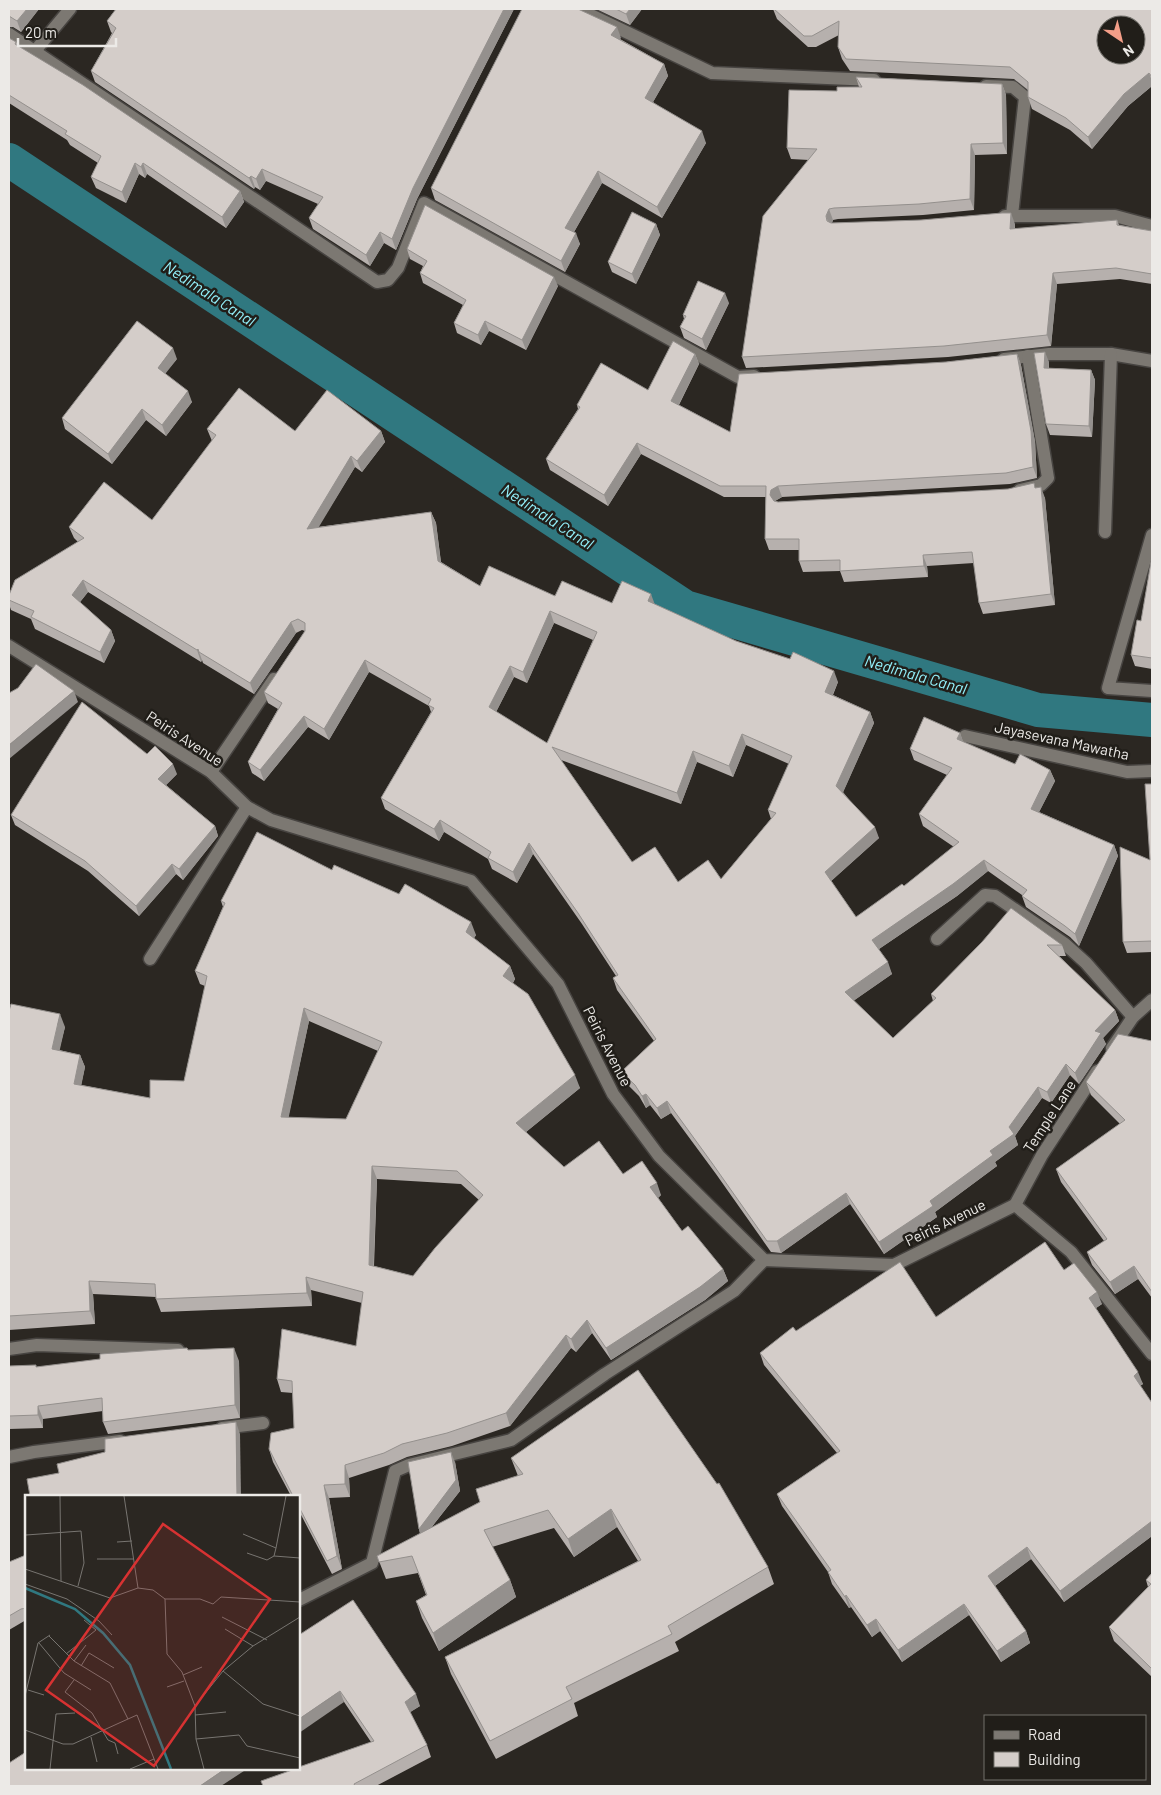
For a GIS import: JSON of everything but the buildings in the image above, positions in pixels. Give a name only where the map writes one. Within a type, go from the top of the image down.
[{"type":"street","points":[[34,52],[70,9]]},
{"type":"street","points":[[578,9],[712,73],[887,81]]},
{"type":"street","points":[[9,34],[377,282],[388,280],[398,268],[426,199],[738,377],[766,375]]},
{"type":"street","points":[[974,85],[1013,87],[1025,97],[1012,215]]},
{"type":"street","points":[[992,217],[1012,215],[1115,216],[1152,226]]},
{"type":"street","points":[[989,361],[1049,354],[1110,354],[1152,361]]},
{"type":"street","points":[[1104,532],[1110,354]]},
{"type":"street","points":[[1011,492],[1041,485],[1048,478],[1028,356]]},
{"type":"street","points":[[1152,535],[1108,688],[1152,691]]},
{"type":"street","name":"Peiris Avenue","points":[[9,646],[211,772],[247,807],[271,820],[471,881],[558,984],[613,1094],[659,1156],[764,1260],[894,1265],[1015,1205]]},
{"type":"street","points":[[211,772],[281,669]]},
{"type":"street","name":"Jayasevana Mawatha","points":[[965,736],[1127,772],[1152,771]]},
{"type":"street","points":[[150,959],[247,807]]},
{"type":"street","points":[[937,939],[985,895],[995,896],[1065,944],[1086,963],[1133,1017]]},
{"type":"street","name":"Temple Lane","points":[[1015,1205],[1042,1155],[1133,1017],[1152,1000]]},
{"type":"street","points":[[1015,1205],[1071,1252],[1152,1354]]},
{"type":"street","points":[[300,1599],[372,1563],[395,1471],[409,1465],[511,1440],[605,1374],[734,1291],[764,1260]]},
{"type":"street","points":[[9,1349],[37,1345],[178,1350]]},
{"type":"street","points":[[206,1430],[263,1423]]},
{"type":"street","points":[[9,1457],[130,1440]]},
{"type":"waterway","name":"Nedimala Canal","points":[[9,160],[685,607],[1038,710],[1152,720]]}]
